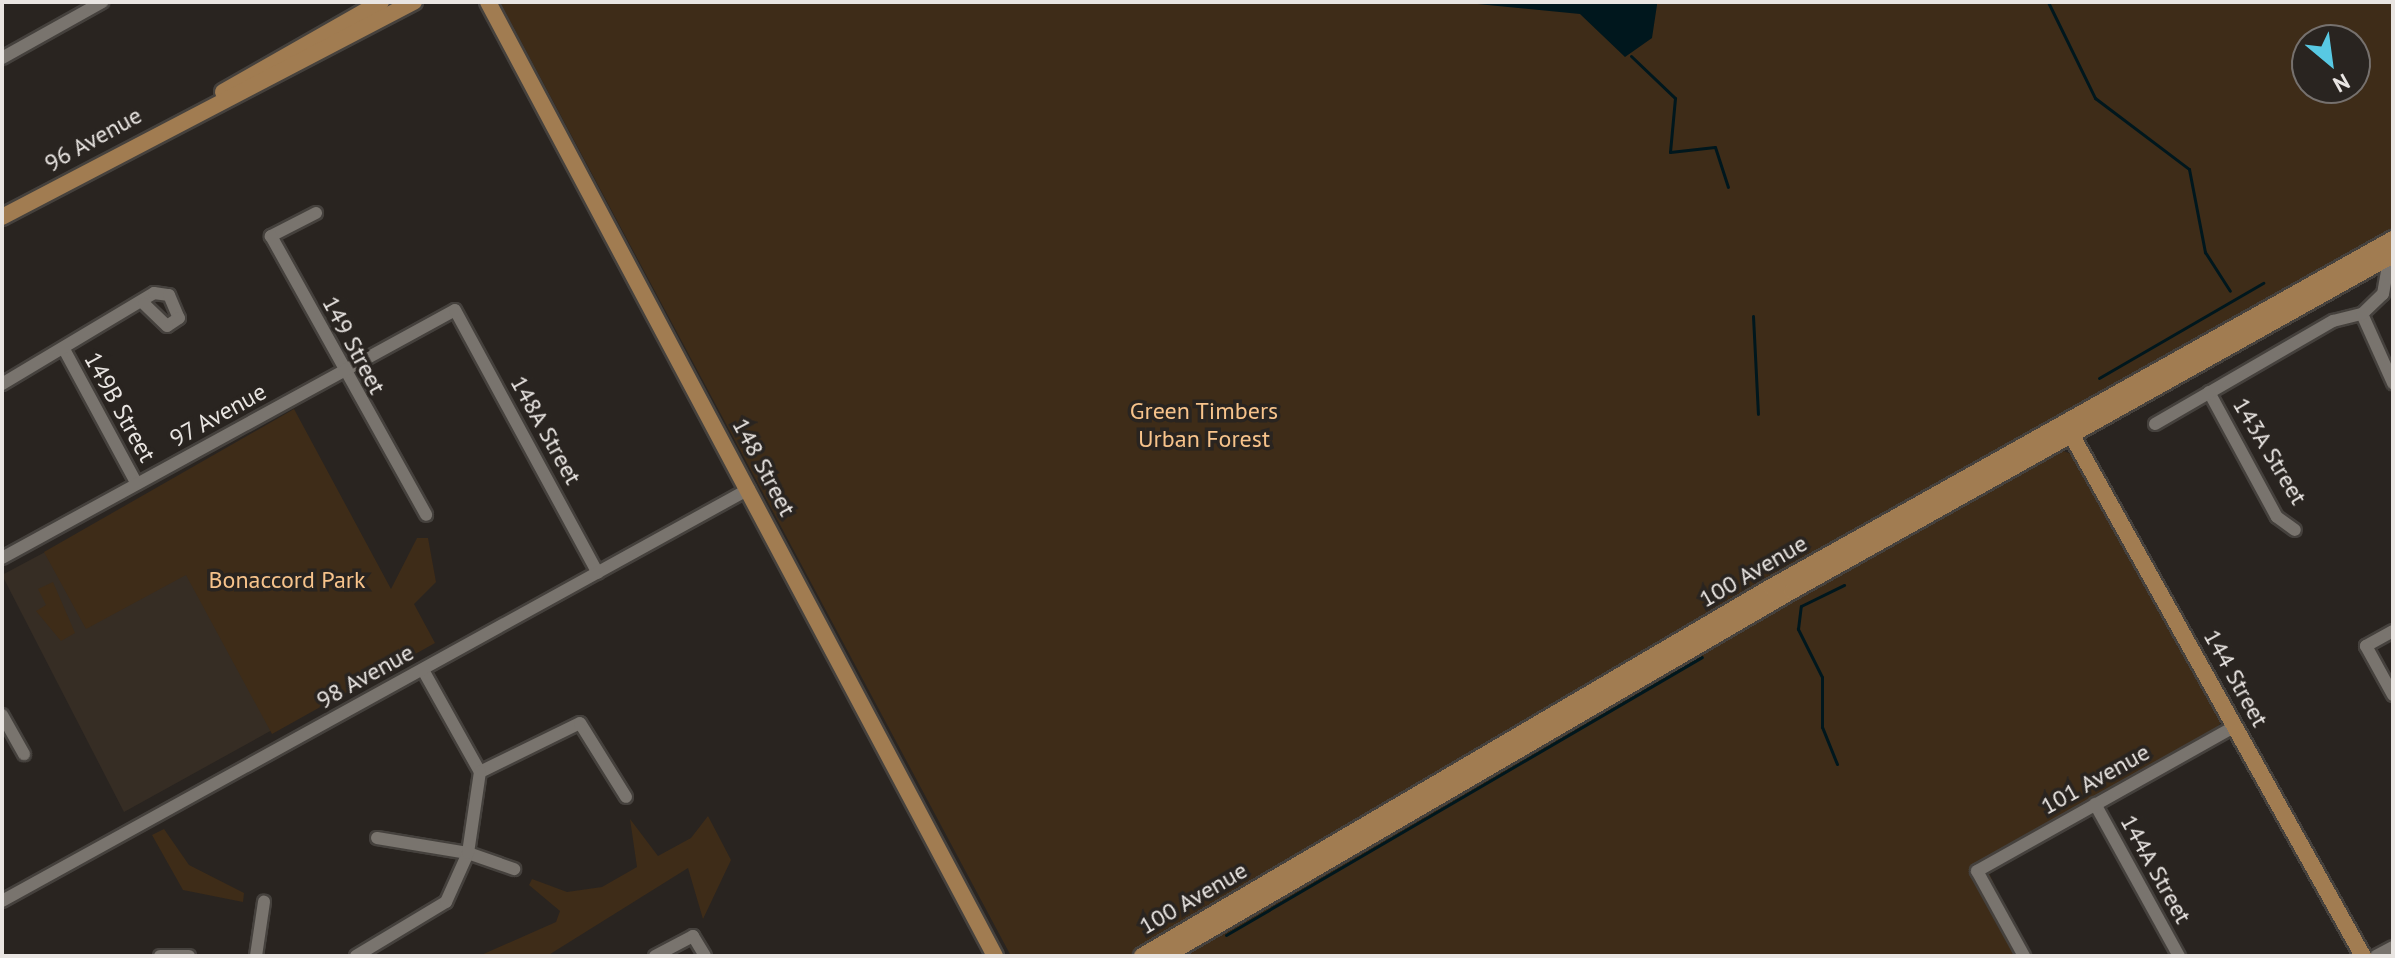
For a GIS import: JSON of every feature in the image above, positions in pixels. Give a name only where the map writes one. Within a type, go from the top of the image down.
[{"type":"main road","name":"96 Avenue","points":[[2,217],[207,104],[381,2]]},
{"type":"main road","name":"96 Avenue","points":[[207,104],[268,81],[414,2]]},
{"type":"main road","name":"148 Street","points":[[488,2],[995,956]]},
{"type":"main road","name":"100 Avenue","points":[[1142,956],[1771,587],[2371,267],[2386,253],[2393,239]]},
{"type":"main road","name":"100 Avenue","points":[[1165,956],[2068,429],[2386,253]]},
{"type":"main road","name":"144 Street","points":[[2068,429],[2363,956]]},
{"type":"street","points":[[2,58],[102,2]]},
{"type":"street","name":"149 Street","points":[[316,213],[271,236],[426,515]]},
{"type":"street","points":[[2155,424],[2333,321],[2362,314],[2384,291],[2386,253]]},
{"type":"street","points":[[2371,267],[2384,291]]},
{"type":"street","points":[[2,384],[144,304]]},
{"type":"street","name":"97 Avenue","points":[[2,558],[455,310]]},
{"type":"street","name":"148A Street","points":[[455,310],[598,573]]},
{"type":"street","points":[[2362,314],[2393,383]]},
{"type":"street","name":"149B Street","points":[[65,351],[137,484]]},
{"type":"street","name":"143A Street","points":[[2209,392],[2277,517],[2295,530]]},
{"type":"street","name":"98 Avenue","points":[[2,901],[749,489]]},
{"type":"street","points":[[2393,631],[2366,646],[2393,695]]},
{"type":"street","points":[[356,956],[446,902],[468,853],[480,772],[423,670]]},
{"type":"street","points":[[2,715],[24,754]]},
{"type":"street","points":[[480,772],[580,723],[626,797]]},
{"type":"street","name":"101 Avenue","points":[[2024,956],[1977,871],[2235,726]]},
{"type":"street","name":"144A Street","points":[[2095,804],[2179,956]]},
{"type":"street","points":[[377,838],[468,853],[514,869]]},
{"type":"street","points":[[256,956],[264,902]]},
{"type":"street","points":[[655,956],[693,936],[705,956]]},
{"type":"street","points":[[2376,956],[2393,947]]},
{"type":"street","points":[[160,956],[189,956]]},
{"type":"shaded area","points":[[287,423],[413,652],[124,812],[2,575]]},
{"type":"green space","name":"Green Timbers Urban Forest","points":[[500,2],[2393,2],[2393,232],[1129,956],[1011,956]]},
{"type":"green space","name":"Bonaccord Park","points":[[294,409],[391,589],[417,538],[428,538],[436,582],[414,604],[435,643],[272,734],[186,575],[86,629],[44,552]]},
{"type":"green space","points":[[2058,449],[2074,455],[2112,517],[2223,719],[2214,733],[1983,860],[2027,956],[1176,956]]},
{"type":"green space","points":[[53,582],[75,633],[61,641],[36,611],[46,605],[38,589]]},
{"type":"green space","points":[[708,816],[731,860],[703,919],[688,868],[547,956],[479,956],[556,922],[560,911],[529,885],[532,879],[567,892],[602,887],[637,867],[630,819],[658,856],[691,838]]},
{"type":"green space","points":[[164,829],[189,865],[244,893],[243,902],[183,890],[152,835]]},
{"type":"water","points":[[1457,2],[1657,2],[1657,5],[1652,38],[1625,57],[1580,14]]},
{"type":"waterway","points":[[2048,2],[2095,98],[2189,169],[2205,252],[2230,291]]},
{"type":"waterway","points":[[1631,56],[1675,98],[1670,152],[1715,147],[1728,187]]},
{"type":"waterway","points":[[2099,378],[2263,283]]},
{"type":"waterway","points":[[1753,316],[1758,414]]},
{"type":"waterway","points":[[1837,764],[1822,727],[1822,677],[1798,629],[1801,606],[1844,585]]},
{"type":"waterway","points":[[1226,935],[1702,657]]}]
